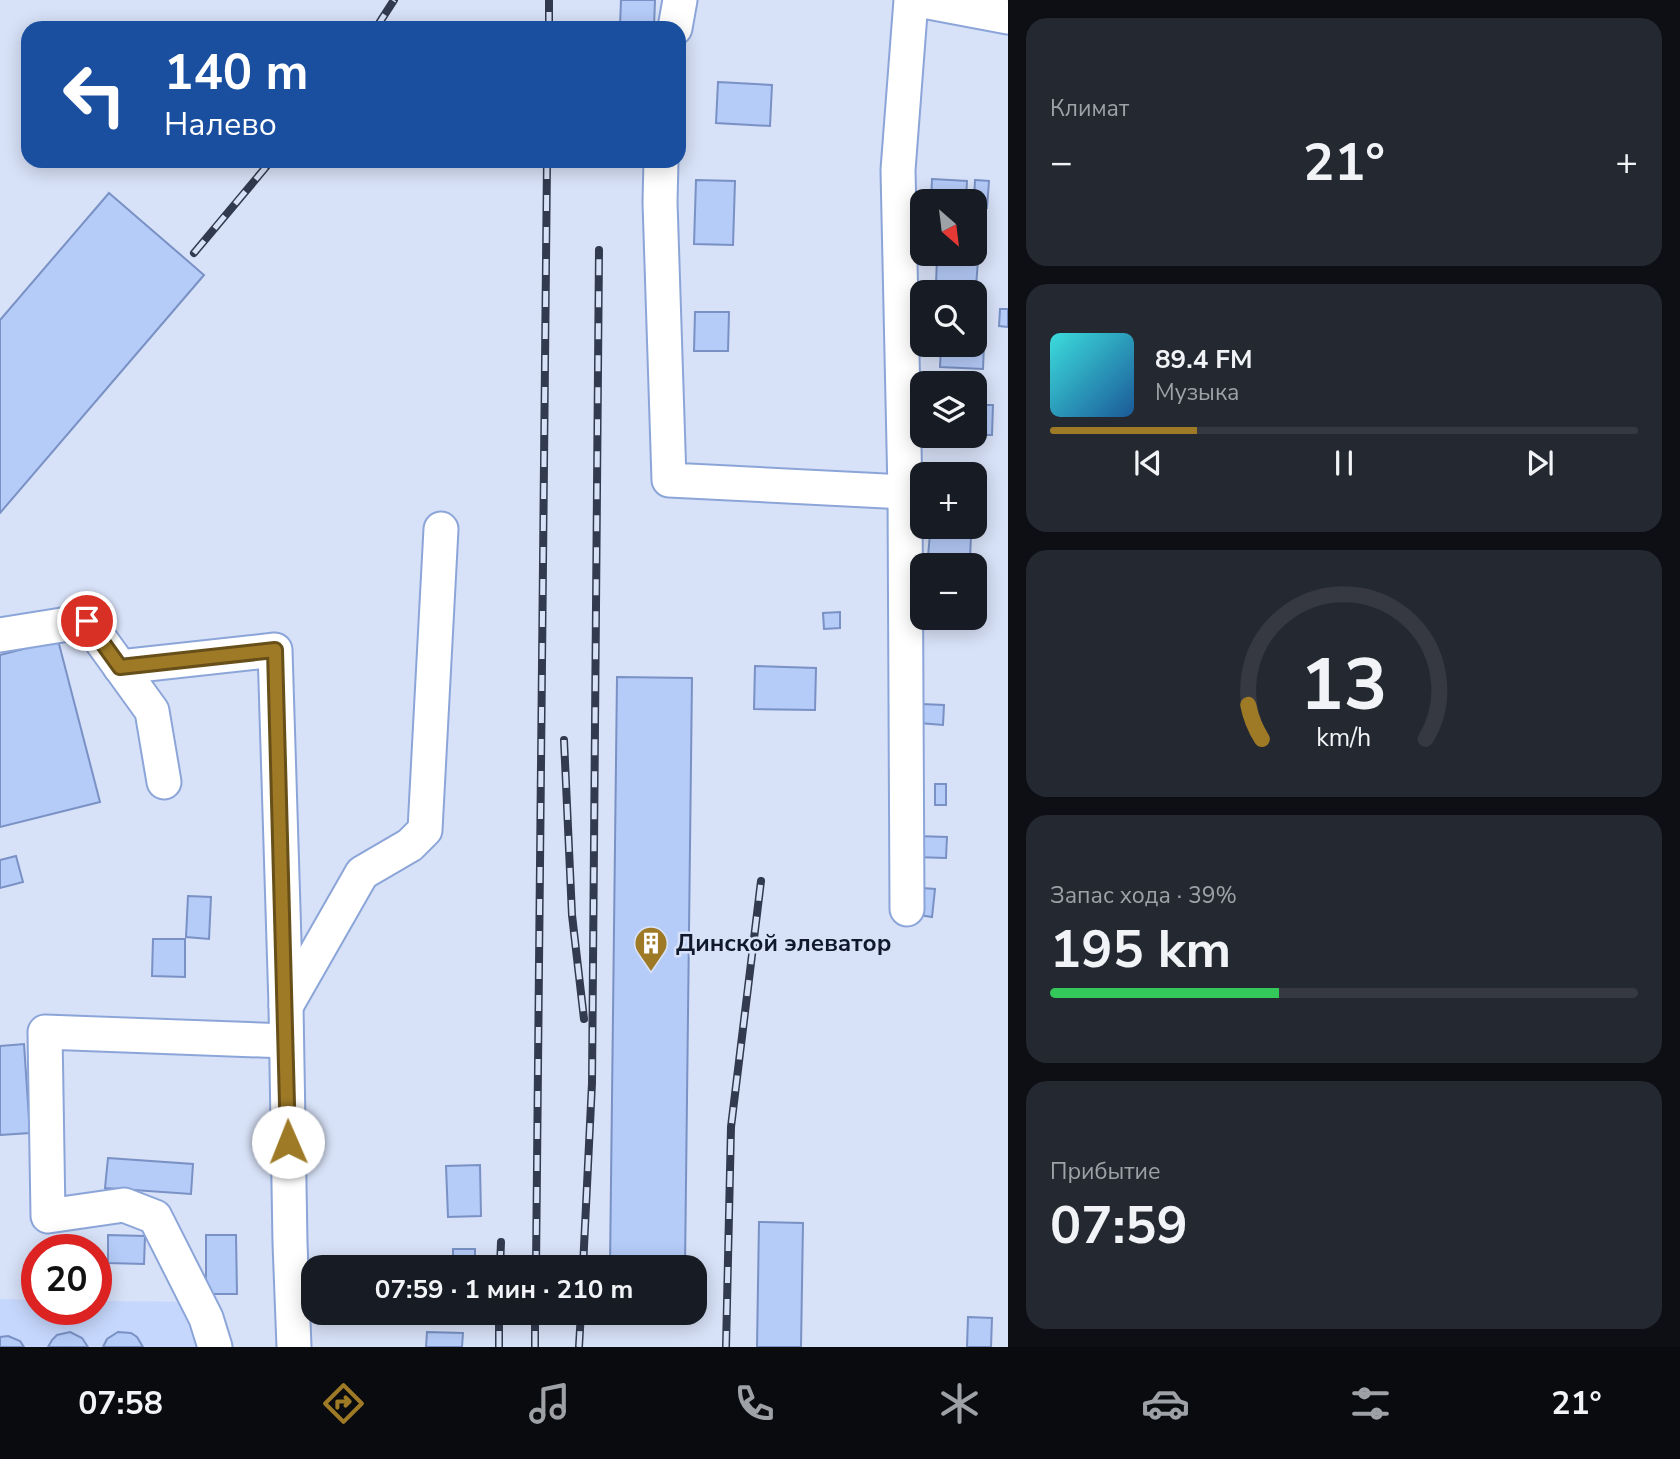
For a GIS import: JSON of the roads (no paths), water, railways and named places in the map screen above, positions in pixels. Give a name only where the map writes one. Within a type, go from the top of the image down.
[{"type":"street","points":[[676,21],[680,0]]},
{"type":"street","points":[[907,909],[905,492],[898,170],[911,0]]},
{"type":"street","points":[[918,0],[1008,17]]},
{"type":"street","points":[[661,168],[669,480],[905,492]]},
{"type":"street","points":[[286,1006],[362,873],[411,845],[425,830],[441,529]]},
{"type":"street","points":[[0,635],[87,621],[152,711],[164,782]]},
{"type":"street","points":[[120,667],[275,650],[294,1347]]},
{"type":"street","points":[[215,1347],[206,1318],[155,1216],[124,1205],[48,1216],[44,1032],[286,1041]]},
{"type":"railway","points":[[380,21],[394,0]]},
{"type":"railway","points":[[549,0],[549,21]]},
{"type":"railway","points":[[194,253],[265,168]]},
{"type":"railway","points":[[536,1255],[547,168]]},
{"type":"railway","points":[[584,1255],[592,1083],[599,250]]},
{"type":"railway","points":[[564,740],[572,915],[584,1019]]},
{"type":"railway","points":[[726,1347],[731,1127],[761,881]]},
{"type":"railway","points":[[500,1255],[501,1242]]},
{"type":"railway","points":[[499,1325],[499,1347]]},
{"type":"railway","points":[[535,1325],[535,1347]]},
{"type":"railway","points":[[579,1347],[580,1325]]},
{"type":"place","name":"Динской элеватор","points":[[651,973]]}]
